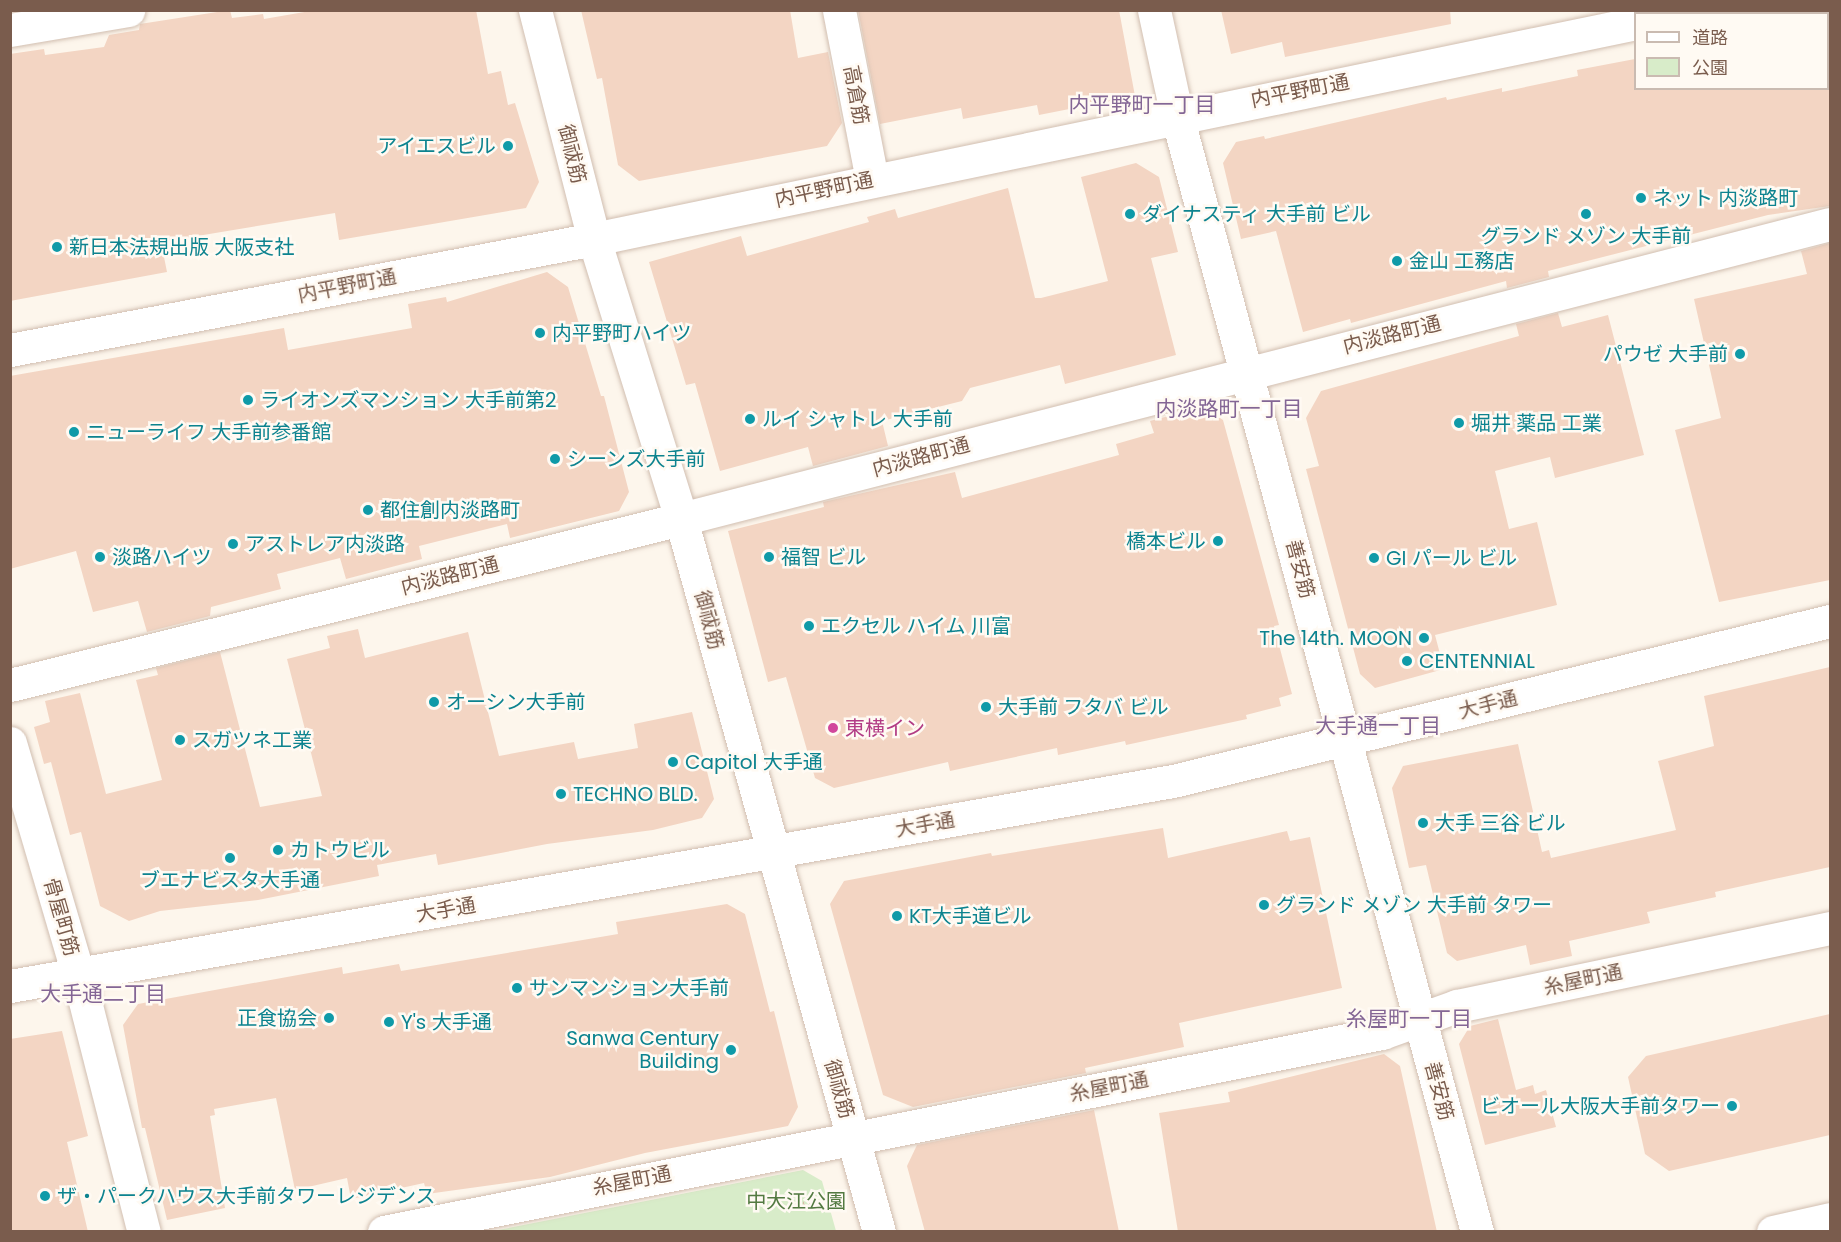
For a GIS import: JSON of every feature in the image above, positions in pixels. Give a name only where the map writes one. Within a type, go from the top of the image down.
[{"type":"street","points":[[10,30],[128,10]]},
{"type":"street","name":"御祓筋","points":[[535,10],[594,239],[681,519],[879,1232]]},
{"type":"street","name":"高倉筋","points":[[839,10],[872,180]]},
{"type":"street","name":"善安筋","points":[[1154,10],[1177,116],[1249,372],[1477,1232]]},
{"type":"street","name":"内平野町通","points":[[10,350],[594,239],[1177,116],[1634,23]]},
{"type":"street","name":"内淡路町通","points":[[10,685],[681,519],[1830,224]]},
{"type":"street","name":"大手通","points":[[10,986],[1173,781],[1830,621]]},
{"type":"street","name":"骨屋町筋","points":[[10,743],[78,974],[144,1232]]},
{"type":"street","name":"糸屋町通","points":[[384,1232],[1382,1033],[1457,1006],[1830,928]]},
{"type":"street","points":[[1773,1232],[1830,1219]]},
{"type":"path","points":[[803,1204],[834,1196]]},
{"type":"green space","name":"中大江公園","points":[[803,1170],[822,1181],[836,1231],[493,1231]]},
{"type":"building","points":[[230,10],[232,18],[263,14],[264,19],[316,10],[476,10],[488,74],[501,71],[508,105],[515,103],[539,182],[526,208],[339,240],[335,213],[161,242],[167,272],[10,301],[10,54],[44,49],[45,55],[104,47],[109,35],[139,30],[140,24]]},
{"type":"building","points":[[581,10],[790,10],[798,58],[828,52],[842,123],[827,146],[639,181],[618,165],[602,78],[597,79]]},
{"type":"building","points":[[858,10],[1119,10],[1135,96],[1039,115],[1037,105],[963,119],[961,108],[880,124]]},
{"type":"building","points":[[1221,10],[1450,10],[1451,24],[1285,57],[1282,42],[1231,54]]},
{"type":"building","points":[[1634,59],[1634,90],[1829,90],[1830,88],[1830,206],[1768,215],[1548,271],[1549,277],[1507,288],[1506,281],[1351,323],[1350,319],[1303,332],[1276,231],[1241,239],[1223,163],[1236,142],[1264,136],[1265,139],[1446,97],[1447,100],[1502,88],[1502,92],[1578,76],[1577,70]]},
{"type":"building","points":[[1136,163],[1159,177],[1178,252],[1151,258],[1176,355],[1065,384],[1060,365],[970,388],[962,401],[882,421],[888,446],[813,466],[808,447],[720,471],[695,383],[686,385],[649,262],[741,236],[747,256],[869,222],[867,217],[895,209],[898,218],[1008,188],[1035,298],[1041,298],[1108,281],[1081,177]]},
{"type":"building","points":[[1830,243],[1830,580],[1719,602],[1675,430],[1721,418],[1694,299],[1807,274],[1801,251]]},
{"type":"building","points":[[547,272],[568,287],[601,396],[604,396],[629,492],[619,511],[510,538],[507,524],[419,546],[422,559],[346,579],[340,558],[277,574],[281,589],[211,607],[210,616],[147,632],[138,601],[93,612],[76,551],[10,569],[10,376],[284,328],[288,350],[412,328],[408,304],[446,297],[447,302]]},
{"type":"building","points":[[1558,313],[1562,327],[1608,315],[1644,455],[1555,478],[1550,457],[1495,471],[1509,529],[1537,522],[1557,605],[1435,635],[1444,669],[1375,688],[1360,674],[1306,469],[1319,466],[1306,418],[1321,391],[1519,336],[1516,324]]},
{"type":"building","points":[[1203,407],[1223,420],[1279,625],[1274,626],[1292,694],[1279,698],[1281,706],[1246,715],[1247,719],[1126,745],[1125,741],[1058,755],[1057,748],[950,771],[948,762],[834,788],[815,778],[786,677],[768,682],[728,531],[824,507],[823,502],[955,472],[962,498],[1119,455],[1116,444],[1154,433],[1150,421]]},
{"type":"building","points":[[358,629],[365,658],[468,632],[499,756],[574,742],[578,759],[638,748],[634,724],[692,712],[714,799],[702,818],[653,830],[547,844],[438,865],[436,854],[377,865],[379,876],[258,900],[160,911],[129,921],[100,906],[81,832],[70,835],[51,762],[44,764],[34,727],[50,722],[45,701],[80,693],[106,794],[162,780],[136,680],[158,675],[156,668],[220,652],[260,807],[322,796],[287,659],[330,648],[327,636]]},
{"type":"building","points":[[1830,667],[1830,867],[1715,892],[1716,897],[1647,912],[1650,923],[1569,941],[1572,956],[1530,965],[1526,945],[1457,961],[1447,953],[1426,865],[1409,868],[1392,788],[1403,766],[1518,744],[1542,852],[1549,850],[1551,858],[1672,831],[1676,830],[1658,761],[1714,746],[1704,696]]},
{"type":"building","points":[[1163,828],[1168,858],[1287,831],[1290,841],[1310,837],[1342,988],[1179,1023],[1184,1047],[1085,1068],[1086,1073],[913,1107],[883,1095],[830,904],[844,881],[991,853],[992,856]]},
{"type":"building","points":[[727,904],[745,914],[770,1012],[774,1011],[798,1107],[788,1126],[645,1153],[550,1177],[427,1194],[424,1183],[351,1199],[347,1178],[295,1190],[276,1098],[214,1109],[215,1115],[210,1116],[225,1208],[167,1220],[145,1128],[142,1128],[123,1025],[138,1004],[342,967],[343,974],[399,964],[401,971],[618,934],[616,922]]},
{"type":"building","name":"ビオール大阪大手前タワー","points":[[1830,1014],[1830,1135],[1669,1171],[1645,1154],[1628,1077],[1646,1056]]},
{"type":"building","points":[[1498,1019],[1516,1090],[1533,1085],[1535,1094],[1546,1090],[1556,1127],[1485,1145],[1459,1044],[1470,1026]]},
{"type":"building","points":[[62,1031],[88,1136],[67,1142],[88,1232],[10,1232],[10,1039]]},
{"type":"building","points":[[1384,1054],[1400,1066],[1437,1232],[1178,1232],[1159,1113],[1230,1102],[1228,1092]]},
{"type":"building","points":[[1094,1110],[1119,1232],[925,1232],[907,1166],[917,1145]]},
{"type":"place","name":"アイエスビル","points":[[508,146]]},
{"type":"place","name":"ネット 内淡路町","points":[[1641,198]]},
{"type":"place","name":"ダイナスティ 大手前 ビル","points":[[1130,214]]},
{"type":"place","name":"グランド メゾン 大手前","points":[[1586,214]]},
{"type":"place","name":"新日本法規出版 大阪支社","points":[[57,247]]},
{"type":"place","name":"金山 工務店","points":[[1397,261]]},
{"type":"place","name":"内平野町ハイツ","points":[[540,333]]},
{"type":"place","name":"パウゼ 大手前","points":[[1740,354]]},
{"type":"place","name":"ライオンズマンション 大手前第2","points":[[248,400]]},
{"type":"place","name":"ルイ シャトレ 大手前","points":[[750,419]]},
{"type":"place","name":"堀井 薬品 工業","points":[[1459,423]]},
{"type":"place","name":"ニューライフ 大手前参番館","points":[[74,432]]},
{"type":"place","name":"シーンズ大手前","points":[[555,459]]},
{"type":"place","name":"都住創内淡路町","points":[[368,510]]},
{"type":"place","name":"橋本ビル","points":[[1218,541]]},
{"type":"place","name":"アストレア内淡路","points":[[233,544]]},
{"type":"place","name":"淡路ハイツ","points":[[100,557]]},
{"type":"place","name":"福智 ビル","points":[[769,557]]},
{"type":"place","name":"GI パール ビル","points":[[1374,558]]},
{"type":"place","name":"エクセル ハイム 川富","points":[[809,626]]},
{"type":"place","name":"The 14th. MOON","points":[[1424,638]]},
{"type":"place","name":"CENTENNIAL","points":[[1407,661]]},
{"type":"place","name":"オーシン大手前","points":[[434,702]]},
{"type":"place","name":"大手前 フタバ ビル","points":[[986,707]]},
{"type":"place","name":"東横イン","points":[[833,728]]},
{"type":"place","name":"スガツネ工業","points":[[180,740]]},
{"type":"place","name":"Capitol 大手通","points":[[673,762]]},
{"type":"place","name":"TECHNO BLD.","points":[[561,794]]},
{"type":"place","name":"大手 三谷 ビル","points":[[1423,823]]},
{"type":"place","name":"カトウビル","points":[[278,850]]},
{"type":"place","name":"ブエナビスタ大手通","points":[[230,858]]},
{"type":"place","name":"グランド メゾン 大手前 タワー","points":[[1264,905]]},
{"type":"place","name":"KT大手道ビル","points":[[897,916]]},
{"type":"place","name":"サンマンション大手前","points":[[517,988]]},
{"type":"place","name":"正食協会","points":[[329,1018]]},
{"type":"place","name":"Y's 大手通","points":[[389,1022]]},
{"type":"place","name":"Sanwa Century Building","points":[[731,1050]]},
{"type":"place","name":"ビオール大阪大手前タワー","points":[[1732,1106]]},
{"type":"place","name":"ザ・パークハウス大手前タワーレジデンス","points":[[45,1196]]},
{"type":"district","name":"内平野町一丁目","points":[[1142,105]]},
{"type":"district","name":"内淡路町一丁目","points":[[1229,409]]},
{"type":"district","name":"大手通一丁目","points":[[1378,726]]},
{"type":"district","name":"大手通二丁目","points":[[103,994]]},
{"type":"district","name":"糸屋町一丁目","points":[[1409,1019]]}]
